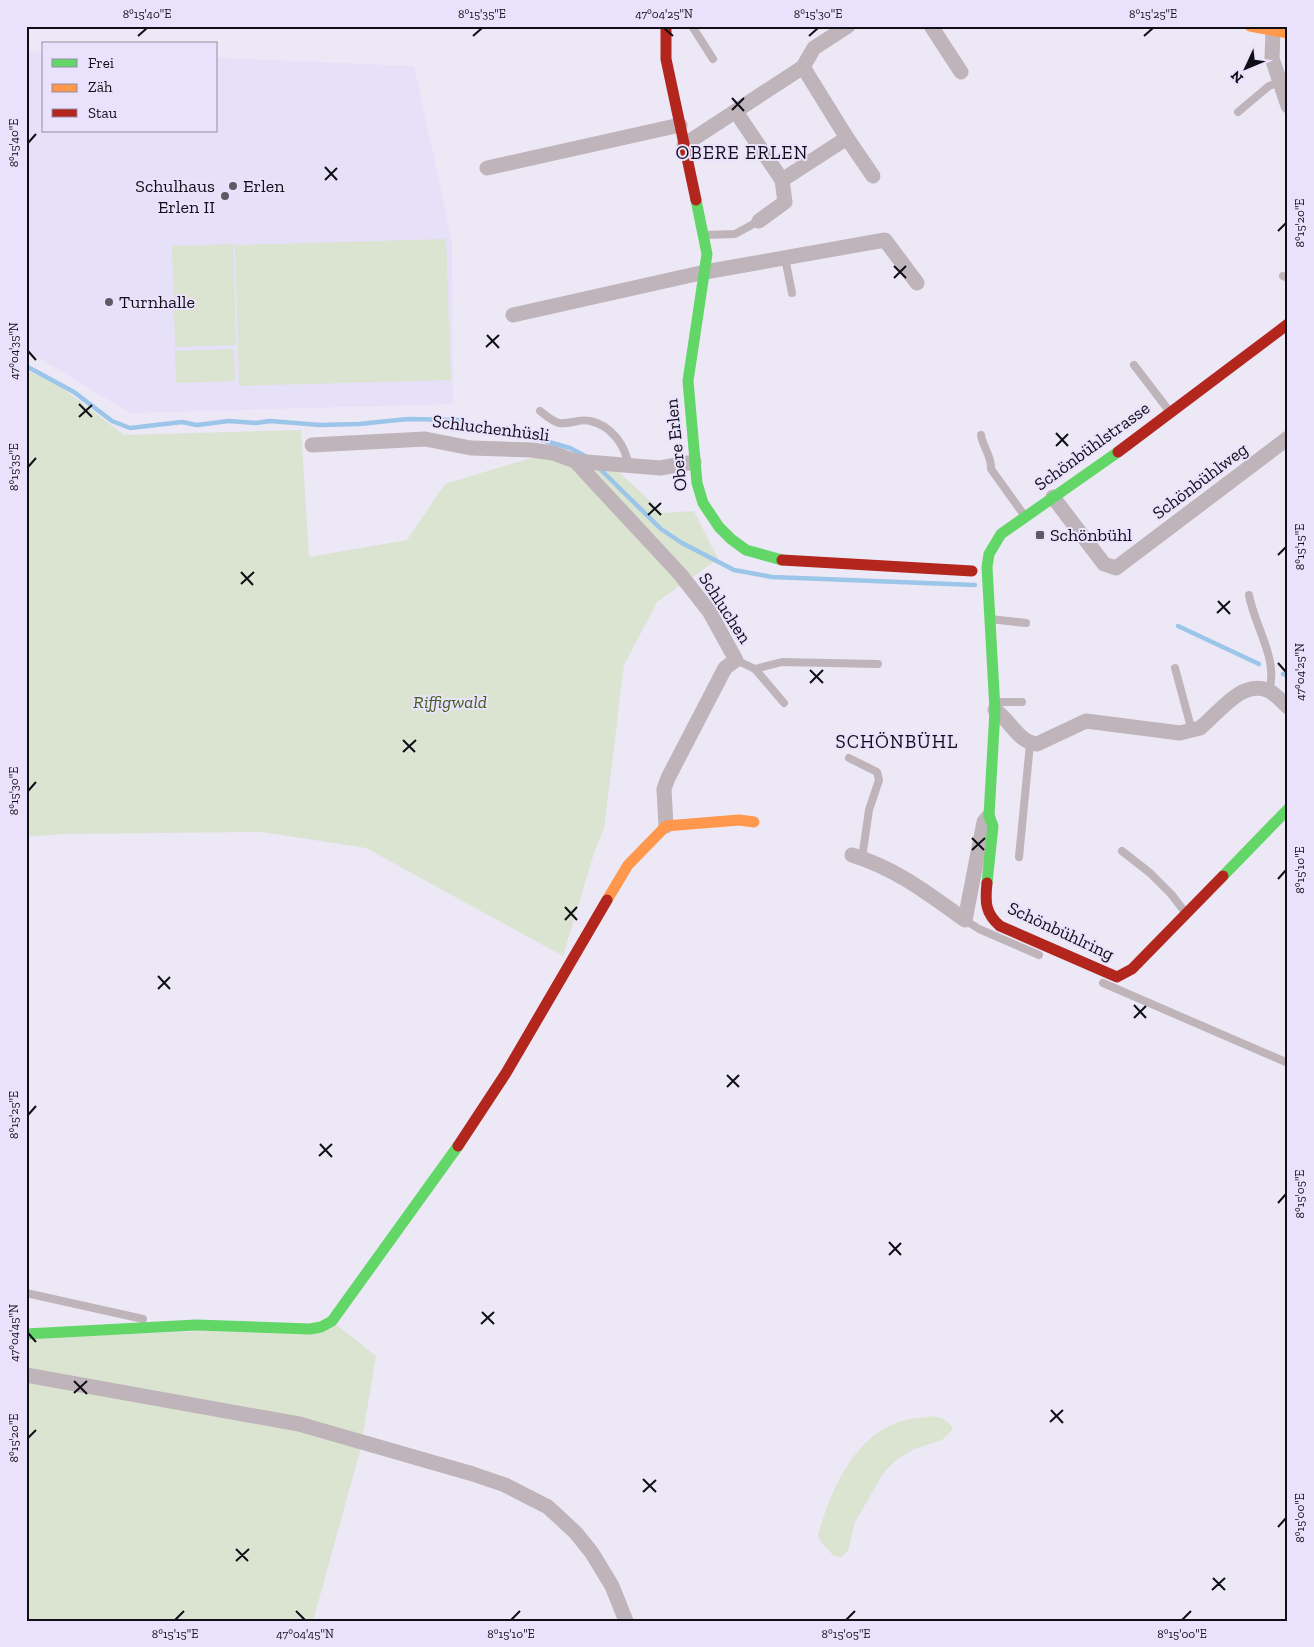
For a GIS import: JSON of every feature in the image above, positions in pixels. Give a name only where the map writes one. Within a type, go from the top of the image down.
[{"type":"street","name":"Obere Erlen","points":[[666,26],[666,59],[706,254],[705,272],[688,380],[694,462],[697,483],[703,503],[719,528],[746,550],[784,561],[972,571]]},
{"type":"street","points":[[684,145],[803,67],[814,48],[848,26]]},
{"type":"street","points":[[931,26],[961,72]]},
{"type":"street","points":[[1250,26],[1280,32],[1272,58],[1288,106]]},
{"type":"street","points":[[803,67],[873,176]]},
{"type":"street","points":[[736,112],[782,180],[785,202],[759,221]]},
{"type":"street","points":[[486,168],[680,126]]},
{"type":"street","points":[[782,180],[847,138]]},
{"type":"street","points":[[514,315],[705,272],[885,240],[917,283]]},
{"type":"street","name":"Schönbühlstrasse","points":[[990,636],[987,566],[989,554],[1001,534],[1100,466],[1288,324]]},
{"type":"street","name":"Schönbühlweg","points":[[1053,497],[1104,564],[1116,568],[1288,438]]},
{"type":"street","name":"Schluchenhüsli","points":[[312,445],[425,439],[471,448],[532,450],[575,461],[660,468],[694,462]]},
{"type":"street","name":"Schluchen","points":[[575,461],[680,574],[709,611],[736,660],[725,668],[668,778],[664,789],[666,826]]},
{"type":"street","name":"Schönbühlring","points":[[990,636],[995,706],[989,816],[994,826],[985,907],[992,919],[1007,930],[1106,974],[1117,977],[1132,969],[1288,809]]},
{"type":"street","points":[[995,706],[1017,733],[1030,744],[1049,740],[1086,721],[1180,733],[1192,731],[1200,728],[1244,690],[1255,687],[1269,690],[1288,707]]},
{"type":"street","points":[[857,856],[885,866],[912,882],[965,920],[984,822],[989,816]]},
{"type":"street","points":[[26,1334],[196,1325],[310,1329],[321,1327],[332,1321],[471,1128],[506,1073],[628,865],[666,826],[739,820],[754,822]]},
{"type":"street","points":[[26,1375],[299,1424],[505,1485],[548,1507],[576,1533],[592,1553],[612,1586],[626,1621]]},
{"type":"lane","points":[[692,26],[714,59]]},
{"type":"lane","points":[[1238,112],[1269,86],[1280,82]]},
{"type":"lane","points":[[703,235],[735,234],[759,221]]},
{"type":"lane","points":[[785,258],[792,293]]},
{"type":"lane","points":[[1134,365],[1170,412]]},
{"type":"lane","points":[[540,411],[559,424],[590,420],[605,429],[622,443],[627,452],[628,465]]},
{"type":"lane","points":[[981,435],[982,443],[992,461],[991,469],[1026,516]]},
{"type":"lane","points":[[1249,595],[1271,667],[1272,680],[1269,690]]},
{"type":"lane","points":[[989,619],[1026,623]]},
{"type":"lane","points":[[736,660],[755,668],[784,703]]},
{"type":"lane","points":[[755,668],[782,662],[878,664]]},
{"type":"lane","points":[[1175,668],[1192,731]]},
{"type":"lane","points":[[995,706],[1022,702]]},
{"type":"lane","points":[[1019,857],[1030,744]]},
{"type":"lane","points":[[849,758],[877,772],[879,780],[857,856]]},
{"type":"lane","points":[[1122,851],[1150,873],[1186,914]]},
{"type":"lane","points":[[965,920],[979,929],[1051,960]]},
{"type":"lane","points":[[1097,980],[1288,1063]]},
{"type":"lane","points":[[26,1293],[147,1320],[151,1327]]},
{"type":"shaded area","name":"Erlen","points":[[26,51],[42,52],[42,132],[218,132],[218,58],[414,66],[452,241],[453,404],[130,413],[39,358],[26,354]]},
{"type":"green space","points":[[446,239],[451,380],[239,386],[235,245]]},
{"type":"green space","points":[[233,244],[236,345],[175,347],[172,246]]},
{"type":"green space","points":[[234,349],[235,381],[176,383],[175,351]]},
{"type":"green space","name":"Riffigwald","points":[[26,371],[52,380],[124,435],[301,430],[309,557],[407,540],[445,484],[534,457],[619,472],[663,513],[694,511],[718,559],[657,602],[624,665],[604,828],[594,853],[563,956],[366,848],[262,832],[62,834],[26,837]]},
{"type":"green space","points":[[338,1326],[376,1356],[360,1451],[313,1621],[26,1621],[26,1338]]},
{"type":"green space","points":[[932,1416],[949,1423],[953,1429],[942,1440],[914,1449],[896,1460],[884,1472],[855,1522],[848,1551],[841,1557],[834,1556],[820,1541],[818,1535],[830,1500],[848,1465],[859,1450],[888,1427],[906,1420]]},
{"type":"waterway","points":[[26,366],[74,392],[112,421],[130,428],[182,422],[197,425],[229,421],[256,423],[270,421],[320,425],[359,424],[408,419],[458,420]]},
{"type":"waterway","points":[[474,426],[538,439],[570,448],[585,456]]},
{"type":"waterway","points":[[599,468],[661,529],[682,543],[734,570],[772,577],[975,585]]},
{"type":"waterway","points":[[1178,626],[1259,664]]},
{"type":"waterway","points":[[1283,674],[1288,676]]},
{"type":"traffic: fast","points":[[696,200],[707,254],[688,381],[697,483],[703,503],[719,527],[731,539],[746,550],[782,560]]},
{"type":"traffic: fast","points":[[987,883],[993,826],[989,816],[995,710],[987,567],[989,554],[1001,534],[1118,452]]},
{"type":"traffic: fast","points":[[1223,876],[1288,809]]},
{"type":"traffic: fast","points":[[26,1334],[196,1325],[310,1329],[321,1327],[332,1321],[458,1146]]},
{"type":"traffic: slow","points":[[1250,26],[1288,33]]},
{"type":"traffic: slow","points":[[607,900],[628,865],[666,826],[739,820],[754,822]]},
{"type":"traffic: jam","points":[[666,26],[666,59],[696,200]]},
{"type":"traffic: jam","points":[[1118,452],[1288,324]]},
{"type":"traffic: jam","points":[[782,560],[972,571]]},
{"type":"traffic: jam","points":[[987,883],[987,907],[991,916],[1000,926],[1117,977],[1132,969],[1223,876]]},
{"type":"traffic: jam","points":[[458,1146],[506,1073],[607,900]]},
{"type":"place","name":"Erlen","points":[[233,186]]},
{"type":"place","name":"Schulhaus Erlen II","points":[[225,196]]},
{"type":"place","name":"Turnhalle","points":[[109,302]]},
{"type":"place","name":"Schönbühl","points":[[1040,535]]},
{"type":"district","name":"OBERE ERLEN","points":[[742,152]]},
{"type":"district","name":"SCHÖNBÜHL","points":[[897,741]]}]
